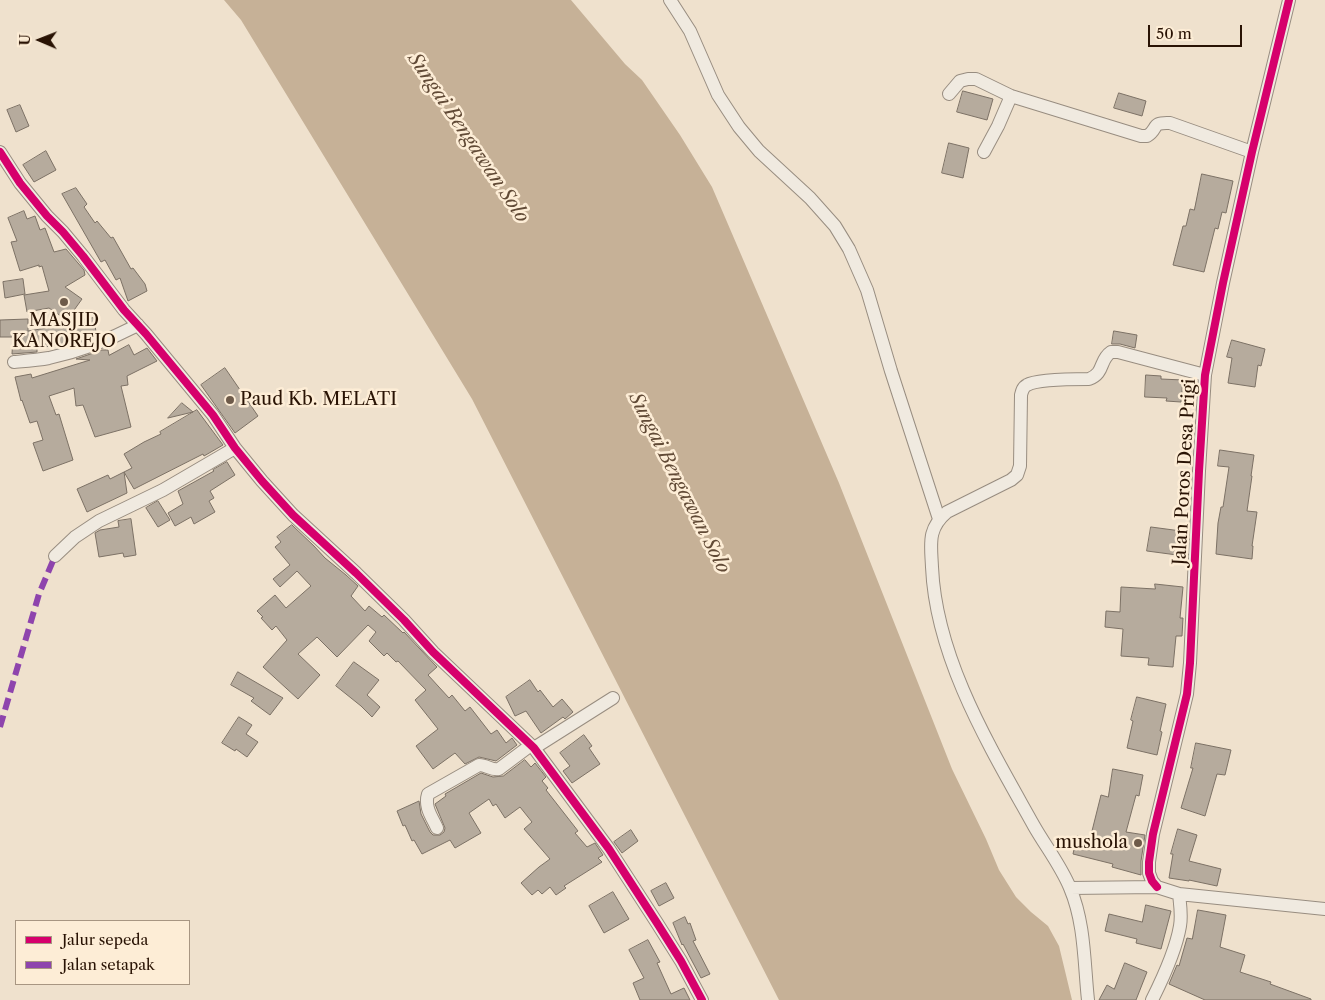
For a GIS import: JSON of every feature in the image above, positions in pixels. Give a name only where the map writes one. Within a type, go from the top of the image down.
[{"type":"street","points":[[670,0],[690,31],[718,95],[739,127],[759,151],[810,198],[834,226],[849,249],[868,290],[894,380],[939,519]]},
{"type":"street","name":"Jalan Poros Desa Prigi","points":[[1157,887],[1149,873],[1153,834],[1187,694],[1190,663],[1205,374],[1252,152],[1289,0]]},
{"type":"street","points":[[949,94],[960,81],[976,79],[1011,96],[1141,136],[1151,134],[1153,127],[1157,124],[1170,123],[1252,152]]},
{"type":"street","points":[[984,152],[1011,96]]},
{"type":"street","points":[[0,152],[20,183],[46,216],[63,232],[83,256],[124,310],[213,415],[235,448],[292,515],[356,573],[404,620],[433,652],[533,746],[614,857],[662,930],[702,1000]]},
{"type":"street","points":[[14,362],[47,358],[82,350],[112,339],[138,325]]},
{"type":"street","points":[[1088,1000],[1082,931],[1078,910],[1070,888],[1059,865],[992,750],[954,669],[940,624],[933,585],[932,530],[939,519],[947,512],[1011,480],[1017,475],[1020,466],[1021,395],[1022,389],[1028,384],[1089,379],[1097,375],[1105,357],[1111,352],[1118,352],[1205,374]]},
{"type":"street","points":[[55,556],[75,537],[99,521],[163,490],[235,448]]},
{"type":"street","points":[[437,828],[427,808],[428,794],[479,765],[494,770],[499,768],[614,698]]},
{"type":"street","points":[[1070,888],[1157,887],[1179,894],[1325,909]]},
{"type":"street","points":[[1152,1000],[1172,955],[1180,926],[1181,908],[1179,894]]},
{"type":"water","name":"Sungai Bengawan Solo","points":[[224,0],[571,0],[625,64],[642,80],[680,135],[712,187],[839,483],[952,769],[999,870],[1016,897],[1048,926],[1059,946],[1072,1000],[779,1000],[472,399],[241,20]]},
{"type":"building","points":[[963,91],[993,99],[987,120],[957,112]]},
{"type":"building","points":[[1119,93],[1146,101],[1142,116],[1114,108]]},
{"type":"building","points":[[20,105],[29,126],[16,132],[7,110]]},
{"type":"building","points":[[949,143],[969,148],[963,178],[942,173]]},
{"type":"building","points":[[46,151],[56,170],[34,182],[23,165]]},
{"type":"building","points":[[1202,174],[1233,181],[1226,213],[1222,212],[1218,229],[1215,228],[1204,272],[1173,265],[1183,226],[1186,226],[1190,209],[1194,210]]},
{"type":"building","points":[[76,188],[87,204],[84,207],[95,223],[97,221],[111,238],[113,237],[131,269],[133,268],[145,284],[147,291],[128,301],[120,278],[116,280],[105,260],[101,262],[62,194]]},
{"type":"building","points":[[24,211],[27,219],[35,216],[40,230],[45,228],[54,252],[66,249],[84,270],[85,275],[65,287],[82,299],[67,320],[49,308],[27,312],[24,295],[49,291],[42,266],[39,267],[39,265],[20,271],[11,242],[17,241],[8,218]]},
{"type":"building","points":[[23,279],[25,294],[5,298],[3,282]]},
{"type":"building","points":[[94,318],[96,332],[82,334],[82,340],[65,346],[65,344],[37,348],[37,352],[12,354],[13,337],[0,337],[0,320],[28,319],[28,331],[72,324],[69,322]]},
{"type":"building","points":[[1114,331],[1137,335],[1135,348],[1112,344]]},
{"type":"building","points":[[1232,340],[1265,349],[1261,366],[1258,365],[1255,387],[1228,383],[1232,358],[1227,357]]},
{"type":"building","points":[[129,345],[134,355],[147,348],[157,361],[127,376],[128,385],[121,386],[131,427],[95,437],[83,405],[76,406],[74,388],[49,396],[56,415],[59,414],[73,460],[43,471],[33,443],[43,440],[37,421],[30,423],[21,401],[15,377],[31,374],[32,378],[90,360],[76,359],[102,350],[108,350],[109,355]]},
{"type":"building","name":"Paud Kb. MELATI","points":[[225,368],[258,416],[235,433],[201,385]]},
{"type":"building","points":[[1146,375],[1161,376],[1161,379],[1183,380],[1181,402],[1166,401],[1167,398],[1145,397]]},
{"type":"building","points":[[182,403],[193,412],[168,418]]},
{"type":"building","points":[[197,410],[223,445],[134,489],[124,472],[132,468],[124,454],[161,434],[160,432]]},
{"type":"building","points":[[1220,450],[1254,455],[1247,511],[1257,512],[1252,559],[1216,554],[1218,523],[1221,507],[1223,507],[1229,467],[1218,466]]},
{"type":"building","points":[[227,462],[235,475],[210,491],[214,498],[209,501],[215,512],[194,524],[191,517],[175,526],[168,513],[183,504],[178,491]]},
{"type":"building","points":[[124,472],[127,493],[87,512],[77,489],[108,475],[110,479]]},
{"type":"building","points":[[158,501],[170,520],[158,527],[146,508]]},
{"type":"building","points":[[131,519],[136,555],[124,557],[123,553],[99,557],[95,533],[100,530],[119,527],[118,521]]},
{"type":"building","points":[[292,525],[325,558],[358,586],[351,596],[365,611],[369,606],[382,617],[384,615],[404,632],[437,667],[428,675],[449,698],[452,695],[465,711],[470,707],[491,734],[497,730],[506,743],[512,738],[517,745],[496,761],[479,757],[465,764],[455,753],[433,769],[416,746],[438,729],[415,700],[426,690],[398,661],[396,662],[387,653],[384,656],[369,641],[376,632],[368,625],[337,657],[317,637],[298,654],[320,675],[298,699],[263,667],[287,640],[276,626],[272,630],[257,611],[275,595],[286,608],[311,586],[297,571],[280,587],[273,579],[290,565],[275,547],[281,542],[277,537]]},
{"type":"building","points":[[1151,527],[1181,531],[1177,555],[1147,551]]},
{"type":"building","points":[[1155,584],[1183,587],[1180,618],[1183,618],[1182,636],[1176,636],[1173,667],[1148,665],[1149,658],[1121,656],[1123,629],[1105,627],[1106,611],[1120,612],[1121,587],[1155,589]]},
{"type":"building","points":[[354,662],[379,680],[367,695],[380,707],[372,717],[336,686]]},
{"type":"building","points":[[238,672],[283,698],[270,715],[251,701],[254,698],[231,685]]},
{"type":"building","points":[[530,680],[538,692],[540,690],[553,707],[562,699],[573,712],[541,733],[526,711],[515,716],[506,697]]},
{"type":"building","points":[[1137,697],[1166,704],[1157,755],[1127,748]]},
{"type":"building","points":[[239,717],[252,725],[246,734],[258,742],[247,757],[236,749],[235,751],[222,743]]},
{"type":"building","points":[[584,735],[592,746],[589,748],[600,764],[572,783],[563,771],[570,766],[560,753]]},
{"type":"building","points":[[1196,743],[1231,750],[1225,775],[1217,774],[1205,816],[1181,808],[1193,768],[1191,768]]},
{"type":"building","points":[[525,760],[531,767],[535,763],[546,777],[542,781],[548,788],[546,790],[578,831],[575,833],[587,847],[595,843],[603,855],[598,858],[602,862],[564,886],[566,888],[556,895],[550,887],[542,894],[538,890],[532,895],[521,883],[550,859],[524,829],[532,822],[520,807],[505,818],[496,804],[493,806],[489,799],[469,813],[481,833],[455,848],[450,840],[422,854],[414,840],[412,841],[405,825],[403,826],[397,811],[419,801],[421,814],[430,832],[433,835],[440,835],[444,832],[445,828],[435,804],[446,796],[445,794],[481,773],[493,777],[503,776]]},
{"type":"building","points":[[1113,769],[1143,775],[1139,796],[1136,795],[1126,832],[1145,835],[1141,875],[1112,867],[1113,864],[1073,854],[1077,836],[1090,839],[1101,795],[1108,797]]},
{"type":"building","points":[[1178,829],[1197,835],[1189,861],[1221,869],[1217,886],[1169,878],[1173,854],[1171,854]]},
{"type":"building","points":[[631,830],[638,841],[622,853],[614,842]]},
{"type":"building","points":[[666,883],[674,898],[659,906],[651,891]]},
{"type":"building","points":[[613,892],[629,919],[604,933],[589,906]]},
{"type":"building","points":[[1146,905],[1171,911],[1161,949],[1136,943],[1137,939],[1105,931],[1109,914],[1142,922]]},
{"type":"building","points":[[1198,910],[1226,915],[1220,947],[1245,955],[1240,972],[1271,982],[1270,984],[1311,1000],[1205,1000],[1169,984],[1177,965],[1179,966],[1187,938],[1192,939]]},
{"type":"building","points":[[685,917],[688,924],[690,923],[696,940],[693,941],[710,974],[701,978],[682,945],[673,923]]},
{"type":"building","points":[[648,940],[660,962],[657,963],[671,994],[684,988],[690,1000],[640,1000],[633,983],[644,978],[629,950]]},
{"type":"building","points":[[1125,963],[1147,972],[1136,1000],[1099,1000],[1107,985],[1114,989]]},
{"type":"marked path","points":[[0,727],[39,594],[55,556]]},
{"type":"cycle path","points":[[1157,887],[1149,873],[1153,834],[1187,694],[1190,663],[1205,375],[1252,152],[1289,0]]},
{"type":"cycle path","points":[[0,152],[20,183],[83,256],[124,310],[213,415],[235,448],[262,481],[293,515],[356,573],[404,620],[433,652],[534,748],[609,849],[681,961],[702,1000]]},
{"type":"place","name":"MASJID KANOREJO","points":[[64,302]]},
{"type":"place","name":"Paud Kb. MELATI","points":[[230,400]]},
{"type":"place","name":"mushola","points":[[1138,843]]}]
